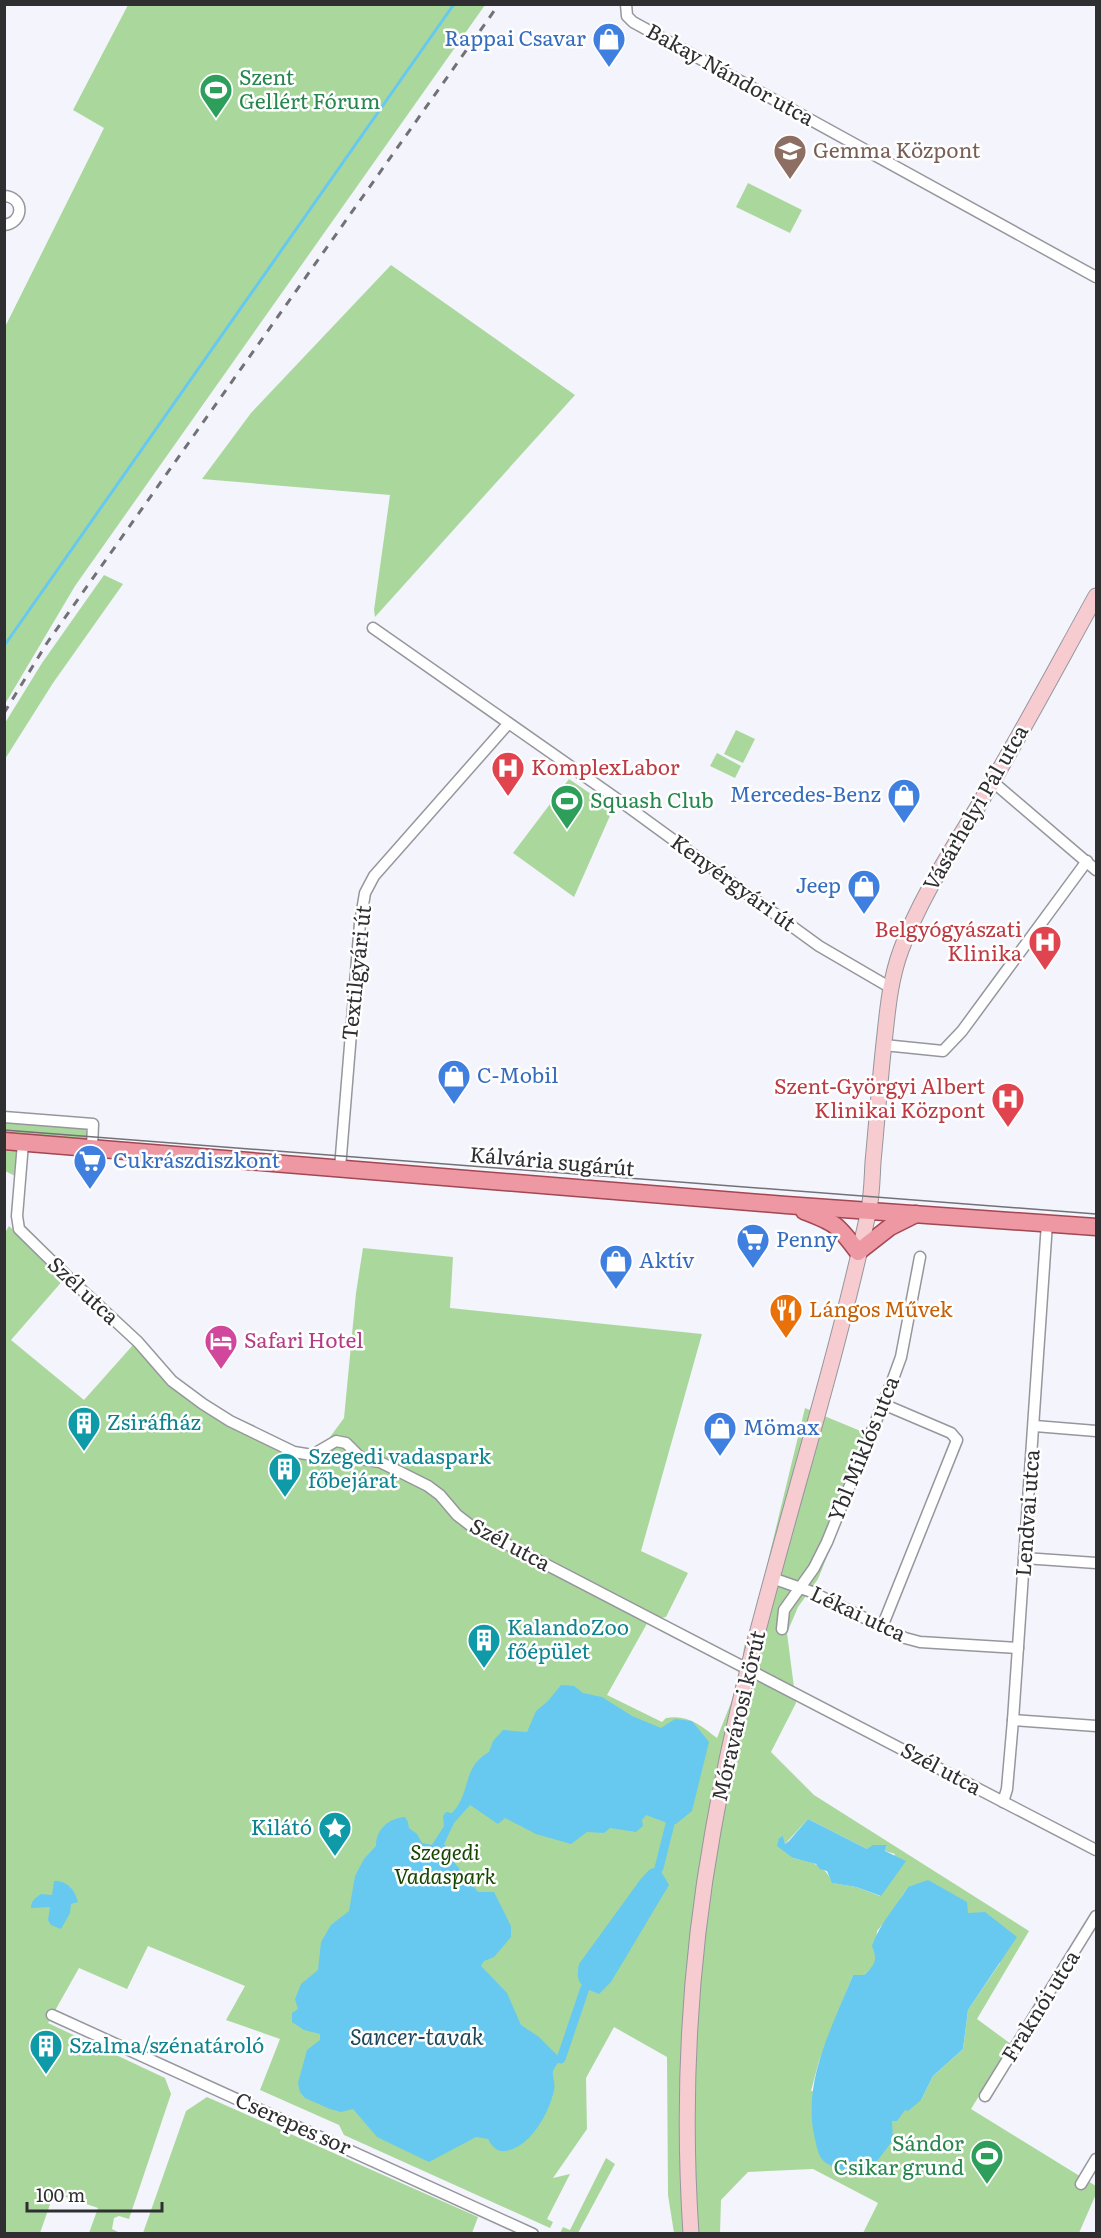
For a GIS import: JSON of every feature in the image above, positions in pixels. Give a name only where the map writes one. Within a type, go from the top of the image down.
[{"type":"main road","name":"Vásárhelyi Pál utca","points":[[869,1210],[884,1045],[896,965],[914,918],[993,782],[1096,596]]},
{"type":"main road","name":"Kálvária sugárút","points":[[4,1142],[786,1205],[1096,1227]]},
{"type":"main road","points":[[786,1205],[830,1221],[841,1228],[858,1252],[890,1227],[918,1213]]},
{"type":"main road","name":"Móravárosi körút","points":[[691,2234],[688,2185],[688,2077],[693,1984],[700,1915],[713,1830],[772,1578],[869,1210]]},
{"type":"street","name":"Bakay Nándor utca","points":[[626,4],[627,16],[633,22],[1096,277]]},
{"type":"street","points":[[4,196],[17,201],[21,210],[13,224],[4,225]]},
{"type":"street","name":"Kenyérgyári út","points":[[373,628],[620,801],[819,946],[891,988]]},
{"type":"street","name":"Textilgyári út","points":[[340,1168],[360,915],[367,888],[374,876],[508,724]]},
{"type":"street","points":[[993,782],[1096,870]]},
{"type":"street","points":[[884,1045],[944,1051],[962,1031],[1087,861]]},
{"type":"street","points":[[4,1117],[93,1124],[92,1148]]},
{"type":"street","name":"Szél utca","points":[[23,1143],[18,1224],[23,1234],[138,1342],[172,1381],[203,1404],[230,1421],[302,1455],[317,1453],[336,1441],[346,1443],[362,1459],[380,1462],[435,1490],[457,1515],[470,1525],[1096,1850]]},
{"type":"street","name":"Lendvai utca","points":[[1004,1802],[1013,1720],[1035,1426],[1047,1223]]},
{"type":"street","name":"Ybl Miklós utca","points":[[782,1629],[784,1610],[814,1568],[901,1357],[920,1257]]},
{"type":"street","points":[[882,1627],[957,1440],[951,1433],[883,1404]]},
{"type":"street","points":[[1035,1426],[1096,1431]]},
{"type":"street","points":[[1024,1558],[1096,1563]]},
{"type":"street","name":"Lékai utca","points":[[772,1578],[800,1587],[904,1638],[920,1642],[1018,1648]]},
{"type":"street","points":[[1013,1720],[1096,1726]]},
{"type":"street","name":"Fraknói utca","points":[[985,2096],[1096,1916]]},
{"type":"street","name":"Cserepes sor","points":[[52,2015],[533,2234]]},
{"type":"street","points":[[1081,2184],[1096,2159]]},
{"type":"green space","points":[[128,5],[485,5],[75,586],[5,704],[5,327],[104,128],[73,110]]},
{"type":"green space","points":[[748,183],[802,210],[790,233],[736,207]]},
{"type":"green space","points":[[391,265],[575,395],[375,617],[374,610],[390,495],[202,479],[251,413]]},
{"type":"green space","points":[[104,575],[123,584],[53,683],[5,759],[5,723],[42,663]]},
{"type":"green space","points":[[736,730],[755,739],[743,763],[724,754]]},
{"type":"green space","points":[[717,753],[741,766],[735,778],[710,766]]},
{"type":"green space","name":"Squash Club","points":[[569,779],[613,809],[574,897],[513,853]]},
{"type":"green space","points":[[5,1120],[87,1126],[86,1140],[19,1135],[17,1177],[5,1171]]},
{"type":"green space","name":"Szegedi Vadaspark","points":[[9,1226],[65,1278],[11,1340],[84,1400],[133,1345],[170,1383],[229,1425],[311,1463],[344,1418],[356,1293],[363,1248],[453,1257],[450,1308],[702,1334],[641,1551],[688,1573],[666,1617],[649,1620],[607,1695],[662,1722],[666,1718],[674,1717],[687,1719],[717,1738],[740,1680],[744,1647],[757,1606],[805,1408],[875,1437],[818,1579],[798,1607],[787,1633],[796,1703],[771,1752],[814,1795],[1029,1931],[977,2019],[1011,2044],[971,2109],[1096,2186],[1096,2194],[1079,2233],[863,2233],[878,2203],[813,2169],[748,2172],[721,2200],[720,2233],[674,2233],[668,2195],[667,2057],[614,2027],[586,2078],[587,2129],[553,2178],[570,2174],[547,2219],[553,2222],[550,2228],[344,2135],[339,2125],[260,2090],[280,2039],[226,2020],[245,1986],[148,1946],[127,1989],[79,1968],[48,2023],[165,2078],[171,2094],[129,2219],[119,2216],[114,2218],[112,2229],[120,2233],[89,2233],[98,2208],[54,2193],[40,2233],[5,2233],[4,1234]],"holes":[[[808,1819],[867,1849],[887,1846],[885,1851],[895,1854],[880,1896],[856,1887],[833,1883],[821,1868],[793,1858],[779,1838],[783,1837],[785,1844]],[[908,1887],[968,1913],[1000,1963],[968,2010],[963,2049],[933,2076],[921,2100],[811,2091],[819,2061],[853,1975],[864,1975],[875,1965],[877,1931]]]},
{"type":"green space","points":[[207,2097],[478,2217],[472,2233],[143,2233],[186,2111]]},
{"type":"green space","points":[[606,2158],[615,2164],[578,2233],[560,2233],[563,2227],[570,2230]]},
{"type":"water","name":"Sancer-tavak","points":[[561,1685],[574,1686],[583,1693],[602,1697],[632,1716],[661,1728],[675,1719],[692,1721],[709,1742],[692,1811],[676,1824],[646,1815],[642,1820],[643,1826],[636,1832],[610,1828],[604,1833],[587,1832],[571,1844],[536,1834],[505,1818],[498,1824],[470,1805],[454,1823],[444,1844],[453,1853],[454,1862],[478,1892],[494,1892],[511,1926],[511,1937],[494,1957],[484,1961],[481,1966],[507,1993],[521,2025],[539,2037],[561,2059],[553,2071],[554,2088],[544,2117],[523,2143],[515,2148],[500,2151],[488,2139],[476,2137],[429,2162],[377,2137],[353,2109],[341,2112],[330,2109],[305,2098],[300,2092],[298,2083],[307,2050],[320,2040],[320,2034],[304,2030],[292,2022],[292,2013],[298,2009],[295,1999],[301,1984],[318,1970],[321,1942],[331,1925],[349,1911],[355,1876],[364,1859],[376,1846],[378,1835],[384,1826],[388,1822],[405,1817],[409,1828],[417,1834],[422,1843],[432,1845],[444,1826],[443,1816],[446,1812],[452,1813],[458,1805],[474,1765],[489,1752],[493,1741],[503,1730],[527,1732],[536,1711]]},
{"type":"water","points":[[808,1819],[867,1849],[873,1845],[887,1845],[885,1851],[906,1861],[881,1896],[856,1887],[832,1883],[827,1871],[820,1869],[816,1864],[793,1858],[777,1846],[779,1838],[783,1836],[785,1844]]},
{"type":"water","points":[[659,1868],[669,1885],[611,1982],[599,1994],[588,1989],[579,1980],[579,1964],[640,1880],[649,1870]]},
{"type":"water","points":[[928,1880],[967,1902],[968,1913],[985,1912],[1017,1937],[968,2010],[963,2049],[933,2076],[921,2100],[908,2111],[905,2110],[897,2121],[892,2121],[893,2140],[875,2164],[857,2174],[829,2165],[823,2161],[817,2149],[812,2118],[812,2096],[821,2055],[853,1975],[864,1975],[873,1965],[875,1955],[872,1946],[883,1923],[908,1887]]},
{"type":"water","points":[[54,1881],[63,1882],[70,1887],[78,1902],[71,1904],[70,1913],[61,1929],[51,1925],[48,1920],[50,1907],[31,1908],[34,1900],[41,1894],[52,1895]]},
{"type":"waterway","points":[[4,646],[454,4]]},
{"type":"waterway","points":[[659,1868],[670,1824]]},
{"type":"waterway","points":[[561,2059],[585,1988]]},
{"type":"tram line","points":[[4,1130],[1096,1214]]},
{"type":"railway","points":[[4,713],[47,643],[499,4]]},
{"type":"place","name":"Rappai Csavar","points":[[609,68]]},
{"type":"place","name":"Szent Gellért Fórum","points":[[216,119]]},
{"type":"place","name":"Gemma Központ","points":[[790,180]]},
{"type":"place","name":"KomplexLabor","points":[[508,797]]},
{"type":"place","name":"Mercedes-Benz","points":[[904,824]]},
{"type":"place","name":"Squash Club","points":[[567,830]]},
{"type":"place","name":"Jeep","points":[[864,915]]},
{"type":"place","name":"Belgyógyászati Klinika","points":[[1045,971]]},
{"type":"place","name":"C-Mobil","points":[[454,1105]]},
{"type":"place","name":"Szent-Györgyi Albert Klinikai Központ","points":[[1008,1128]]},
{"type":"place","name":"Cukrászdiszkont","points":[[90,1190]]},
{"type":"place","name":"Penny","points":[[753,1269]]},
{"type":"place","name":"Aktív","points":[[616,1290]]},
{"type":"place","name":"Lángos Művek","points":[[786,1339]]},
{"type":"place","name":"Safari Hotel","points":[[221,1370]]},
{"type":"place","name":"Zsiráfház","points":[[84,1452]]},
{"type":"place","name":"Mömax","points":[[720,1457]]},
{"type":"place","name":"Szegedi vadaspark főbejárat","points":[[285,1498]]},
{"type":"place","name":"KalandoZoo főépület","points":[[484,1669]]},
{"type":"place","name":"Kilátó","points":[[335,1857]]},
{"type":"place","name":"Szalma/szénatároló","points":[[46,2075]]},
{"type":"place","name":"Sándor Csikar grund","points":[[987,2185]]}]
